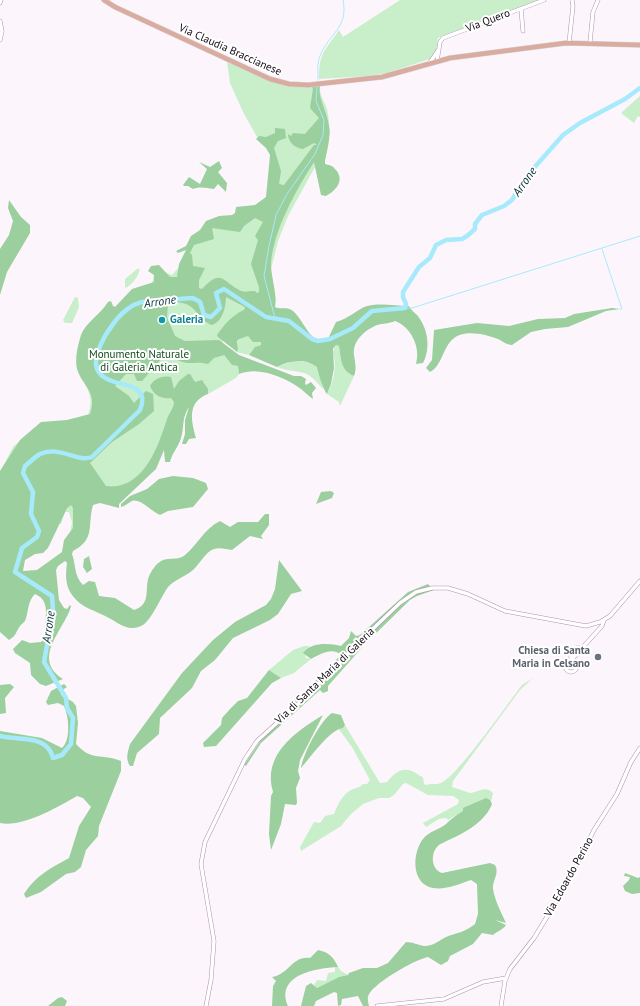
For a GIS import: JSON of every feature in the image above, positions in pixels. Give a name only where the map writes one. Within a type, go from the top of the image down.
[{"type":"main road","name":"Via Claudia Braccianese","points":[[104,0],[115,7],[260,75],[283,83],[308,85],[373,79],[391,76],[445,59],[569,43],[590,42],[640,45]]},
{"type":"street","name":"Via Quero","points":[[437,61],[441,42],[444,38],[544,0]]},
{"type":"street","points":[[569,43],[573,7],[572,0]]},
{"type":"street","points":[[590,42],[593,12],[598,0]]},
{"type":"street","points":[[521,8],[524,31]]},
{"type":"street","points":[[0,21],[2,32],[0,40]]},
{"type":"street","name":"Via Quero","points":[[429,64],[440,48]]},
{"type":"street","points":[[440,48],[442,56],[445,59]]},
{"type":"street","name":"Via di Santa Maria di Galeria","points":[[206,1006],[211,980],[214,941],[201,864],[205,842],[251,749],[268,731],[316,687],[357,644],[410,595],[422,590],[432,588],[458,590],[505,611],[586,626],[604,620],[610,616],[640,581]]},
{"type":"street","points":[[572,658],[602,626],[604,620]]},
{"type":"street","name":"Via Edoardo Perino","points":[[501,1006],[506,978],[511,968],[534,938],[566,886],[594,830],[617,794],[631,762],[640,748]]},
{"type":"street","points":[[377,1006],[444,999],[483,982],[506,978]]},
{"type":"green space","points":[[400,0],[537,0],[438,38],[436,52],[430,59],[387,73],[368,76],[319,79],[320,62],[322,56],[339,30],[343,37]]},
{"type":"green space","name":"Monumento Naturale di Galeria Antica","points":[[227,62],[283,85],[320,85],[321,94],[328,112],[330,134],[327,136],[321,156],[288,216],[278,241],[270,273],[275,307],[273,313],[223,339],[222,355],[224,355],[232,365],[238,366],[239,374],[236,378],[208,394],[204,382],[160,452],[129,487],[96,492],[85,529],[70,534],[72,522],[69,512],[65,512],[61,524],[53,524],[0,472],[13,447],[34,428],[86,419],[91,405],[89,393],[77,367],[76,358],[78,345],[85,334],[117,308],[152,283],[154,276],[152,272],[155,268],[172,275],[180,266],[185,253],[207,227],[265,202],[272,189],[275,167],[267,145],[257,137],[244,114],[230,83]]},
{"type":"green space","points":[[311,86],[320,86],[319,90],[321,100],[329,126],[329,139],[325,164],[333,167],[338,172],[340,180],[334,191],[326,196],[321,195],[314,162],[286,211],[276,238],[271,264],[276,298],[275,307],[293,311],[312,336],[321,341],[327,341],[336,322],[348,317],[364,307],[381,304],[409,306],[421,320],[426,332],[428,345],[423,363],[416,364],[416,345],[406,328],[395,321],[377,325],[364,333],[355,345],[354,355],[356,368],[354,376],[346,371],[342,364],[339,346],[336,345],[333,349],[334,368],[331,384],[327,394],[317,367],[312,364],[297,361],[277,367],[249,355],[255,347],[261,345],[261,342],[253,342],[248,336],[239,339],[237,341],[237,352],[218,337],[217,335],[226,324],[235,315],[244,310],[245,307],[226,297],[221,318],[215,324],[211,325],[201,319],[192,307],[184,303],[179,302],[168,304],[167,317],[175,336],[185,341],[219,340],[239,355],[294,376],[301,376],[306,379],[306,385],[311,382],[316,388],[312,393],[313,399],[287,380],[271,374],[255,371],[239,374],[238,366],[232,365],[224,355],[214,358],[208,364],[188,363],[169,357],[163,357],[142,381],[137,381],[134,374],[126,374],[115,386],[129,396],[134,403],[146,391],[153,394],[154,411],[139,424],[112,442],[90,463],[106,486],[119,486],[130,482],[147,465],[154,454],[174,402],[171,398],[161,397],[154,392],[150,386],[154,381],[161,377],[171,377],[174,389],[179,381],[190,374],[195,382],[202,380],[208,389],[208,394],[201,397],[192,412],[196,438],[189,439],[186,444],[182,444],[185,434],[185,420],[189,407],[184,419],[180,441],[170,462],[165,462],[164,450],[156,469],[119,504],[119,508],[100,503],[93,505],[88,537],[85,542],[73,551],[72,554],[80,582],[83,585],[89,581],[95,582],[99,596],[115,598],[134,610],[144,604],[148,579],[159,562],[185,555],[214,524],[220,521],[230,527],[238,522],[258,522],[265,514],[269,514],[269,525],[261,536],[263,539],[250,536],[232,550],[218,548],[208,553],[193,570],[173,582],[168,587],[150,618],[143,625],[133,628],[124,626],[81,604],[69,590],[66,576],[67,563],[65,561],[58,566],[56,570],[59,600],[64,608],[67,609],[70,605],[71,606],[50,652],[50,662],[54,671],[63,679],[46,686],[40,684],[31,675],[30,663],[15,653],[13,649],[22,640],[30,643],[41,642],[45,638],[46,608],[41,598],[35,594],[32,597],[25,621],[20,625],[12,638],[9,640],[0,632],[0,471],[20,440],[41,422],[67,420],[90,414],[92,406],[91,394],[77,369],[77,352],[83,331],[89,322],[108,302],[111,301],[115,307],[132,289],[154,282],[154,275],[148,271],[151,266],[159,265],[170,277],[177,277],[179,264],[186,250],[178,253],[176,251],[186,246],[191,236],[200,230],[206,221],[219,216],[232,215],[235,213],[236,207],[255,205],[266,197],[270,155],[266,148],[256,139],[259,136],[266,137],[275,133],[275,128],[285,129],[286,138],[278,141],[274,148],[281,171],[279,184],[284,185],[314,145],[317,145],[314,143],[303,149],[292,144],[288,137],[288,134],[291,136],[293,133],[305,134],[319,118],[310,108],[313,89]],"holes":[[[255,218],[263,222],[255,236],[258,240],[251,264],[259,287],[259,292],[241,291],[221,278],[213,279],[202,289],[199,288],[199,280],[205,268],[193,266],[192,255],[190,253],[194,245],[214,239],[212,228],[240,232],[244,226]],[[71,505],[73,508],[73,528],[64,540],[62,552],[37,570],[23,571],[25,560],[35,554],[43,553],[48,548],[67,508]]]},
{"type":"green space","points":[[640,96],[640,117],[638,116],[634,123],[621,113]]},
{"type":"green space","points":[[219,161],[222,168],[218,172],[227,183],[226,192],[218,184],[214,189],[201,187],[193,189],[183,185],[189,177],[200,184],[207,169],[199,162],[210,167]]},
{"type":"green space","points":[[9,200],[21,217],[30,225],[30,233],[7,272],[0,295],[0,249],[9,235],[13,221],[8,208]]},
{"type":"green space","points":[[137,269],[140,269],[136,278],[125,288],[125,279]]},
{"type":"green space","points":[[75,297],[78,298],[79,307],[72,323],[65,323],[63,320]]},
{"type":"green space","points":[[612,308],[620,309],[606,311],[568,327],[531,332],[512,345],[487,335],[475,333],[463,334],[450,342],[434,369],[430,372],[426,368],[432,360],[434,330],[477,323],[509,326],[538,319],[565,318],[574,314]]},
{"type":"green space","points":[[248,336],[262,342],[261,345],[255,347],[249,355],[237,352],[238,340]]},
{"type":"green space","points":[[336,345],[339,346],[341,360],[348,373],[354,376],[340,406],[339,402],[327,394],[334,373],[335,362],[333,352]]},
{"type":"green space","points":[[295,360],[314,364],[317,367],[323,389],[311,377],[302,372],[285,370],[277,367]]},
{"type":"green space","points":[[173,476],[193,478],[206,483],[208,489],[193,507],[168,511],[160,515],[142,503],[135,501],[121,507],[121,504],[130,496],[147,489],[159,479]]},
{"type":"green space","points":[[331,491],[334,493],[332,498],[316,504],[321,492]]},
{"type":"green space","points":[[89,556],[92,569],[87,573],[83,567],[84,559]]},
{"type":"green space","points":[[279,560],[302,591],[291,594],[278,614],[270,620],[233,638],[215,660],[201,671],[192,688],[160,718],[159,734],[137,753],[133,766],[130,766],[127,758],[130,744],[182,673],[213,640],[235,622],[266,605],[271,599],[275,589]]},
{"type":"green space","points":[[428,584],[434,590],[410,600],[366,643],[328,686],[328,691],[323,693],[320,690],[261,743],[246,766],[244,765],[261,740],[293,710],[295,700],[341,655],[330,651],[311,659],[303,653],[306,649],[320,644],[341,646],[349,638],[351,631],[356,636],[360,635],[408,592]]},
{"type":"green space","points":[[304,646],[310,646],[304,651],[306,658],[311,659],[294,673],[281,678],[269,670],[293,650]]},
{"type":"green space","points":[[269,670],[281,678],[272,683],[216,746],[204,747],[203,743],[221,725],[222,718],[238,701],[247,698]]},
{"type":"green space","points":[[533,678],[520,690],[453,781],[452,787],[470,793],[487,789],[493,793],[491,802],[490,800],[463,811],[448,820],[446,818],[439,819],[426,827],[423,823],[458,804],[459,800],[453,796],[428,795],[406,783],[403,784],[394,795],[389,798],[379,798],[363,804],[351,814],[341,826],[301,851],[300,847],[314,822],[320,823],[325,816],[334,814],[345,794],[363,784],[367,784],[370,780],[352,747],[338,728],[343,728],[345,725],[380,783],[387,782],[398,772],[408,770],[423,777],[424,784],[426,785],[439,784],[448,778],[458,768],[522,685]]},
{"type":"green space","points":[[10,684],[14,687],[5,698],[6,713],[0,714],[0,685]]},
{"type":"green space","points":[[64,684],[67,687],[61,691],[61,695],[73,702],[76,706],[78,723],[76,744],[82,750],[92,755],[121,761],[121,771],[99,826],[98,836],[86,850],[81,867],[75,872],[66,874],[41,892],[26,898],[24,894],[38,877],[69,858],[79,826],[91,807],[83,798],[77,796],[40,816],[29,820],[9,824],[0,823],[0,731],[42,738],[62,748],[67,740],[68,734],[66,711],[64,706],[58,703],[48,705],[46,702],[51,691]]},
{"type":"green space","points":[[332,713],[341,715],[345,725],[343,728],[332,733],[326,738],[301,768],[302,762],[317,730]]},
{"type":"green space","points":[[323,715],[300,760],[298,771],[300,778],[296,788],[297,803],[296,805],[285,804],[281,824],[271,850],[269,834],[271,796],[273,792],[271,779],[272,767],[283,746],[302,729]]},
{"type":"green space","points":[[486,798],[490,800],[492,804],[481,820],[459,835],[438,846],[433,854],[433,862],[436,869],[442,873],[490,863],[495,865],[497,871],[493,889],[506,923],[495,920],[506,925],[505,927],[493,935],[482,933],[473,944],[450,956],[448,961],[441,965],[428,957],[414,962],[396,972],[379,984],[369,994],[369,1006],[363,1006],[358,996],[342,999],[341,1005],[338,1006],[337,993],[334,992],[316,1001],[314,1006],[301,1006],[306,986],[311,983],[317,988],[339,977],[348,975],[349,973],[363,968],[377,968],[388,963],[406,942],[424,946],[435,944],[444,938],[466,930],[475,924],[478,914],[477,884],[471,880],[443,888],[433,888],[421,881],[417,874],[416,860],[419,845],[425,836],[446,824],[463,811],[463,808]]},
{"type":"green space","points":[[625,873],[638,878],[640,877],[640,893],[632,894],[625,891],[623,886],[630,877],[624,876]]},
{"type":"green space","points":[[318,950],[325,952],[335,960],[338,967],[319,969],[300,975],[292,980],[287,987],[286,995],[288,1006],[272,1006],[273,986],[276,981],[272,977],[282,973],[299,959],[310,958]]},
{"type":"green space","points":[[335,967],[338,967],[341,971],[348,975],[339,977],[317,988],[314,985],[317,980],[326,981],[328,973],[335,972]]},
{"type":"green space","points":[[62,997],[67,1001],[65,1006],[48,1006],[58,998]]},
{"type":"waterway","points":[[318,80],[319,59],[328,41],[341,24],[344,10],[343,0]]},
{"type":"waterway","points":[[275,318],[264,276],[269,246],[276,215],[287,194],[315,154],[323,135],[324,120],[316,101],[317,87]]},
{"type":"waterway","name":"Arrone","points":[[0,736],[39,742],[50,750],[53,758],[62,755],[71,744],[73,718],[67,708],[66,698],[44,662],[53,611],[52,596],[15,572],[22,548],[37,537],[39,531],[31,514],[33,492],[23,473],[25,466],[34,458],[47,452],[61,453],[81,458],[92,457],[140,410],[142,399],[140,392],[134,388],[107,379],[100,374],[96,365],[97,354],[101,343],[117,318],[122,313],[141,302],[193,298],[200,302],[204,315],[211,317],[220,308],[216,293],[224,289],[266,317],[289,321],[312,339],[318,341],[330,339],[353,328],[372,311],[405,308],[406,304],[403,297],[403,292],[419,267],[430,258],[436,245],[446,240],[462,239],[467,236],[475,229],[475,224],[482,215],[504,206],[512,200],[526,177],[563,135],[580,123],[625,99],[640,88]]},
{"type":"waterway","points":[[405,308],[412,308],[640,236]]},
{"type":"waterway","points":[[602,249],[622,309],[620,309]]},
{"type":"place","name":"Galeria","points":[[162,320]]},
{"type":"place","name":"Chiesa di Santa Maria in Celsano","points":[[598,657]]}]
